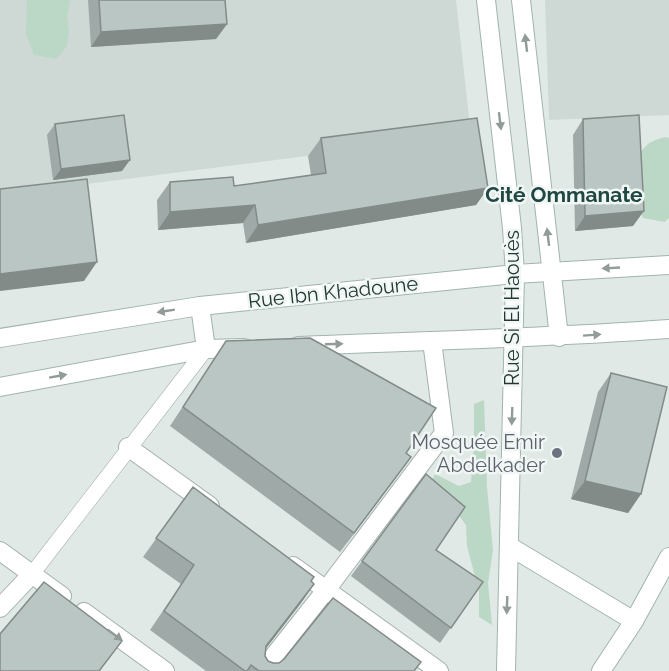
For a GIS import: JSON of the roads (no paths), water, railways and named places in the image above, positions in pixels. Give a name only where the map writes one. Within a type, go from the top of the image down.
[{"type":"street","name":"Rue Si El Haouès","points":[[486,0],[512,228],[515,274],[506,671]]},
{"type":"street","name":"Rue Si El Haouès","points":[[521,0],[559,337]]},
{"type":"street","name":"Rue Ibn Khadoune","points":[[0,338],[200,306],[515,274],[669,265]]},
{"type":"street","points":[[200,306],[206,349]]},
{"type":"street","points":[[0,387],[206,349],[514,336],[559,337],[669,329]]},
{"type":"street","points":[[262,671],[444,434],[432,341]]},
{"type":"street","points":[[128,447],[223,515]]},
{"type":"street","points":[[509,546],[634,621]]},
{"type":"street","points":[[0,551],[154,668]]},
{"type":"street","points":[[279,556],[439,671]]},
{"type":"street","points":[[601,671],[634,621],[669,557]]},
{"type":"street","points":[[0,608],[32,574]]},
{"type":"lane","points":[[32,574],[206,349]]},
{"type":"place","name":"Mosquée Emir Abdelkader","points":[[557,453]]},
{"type":"district","name":"Cité Ommanate","points":[[564,194]]}]
